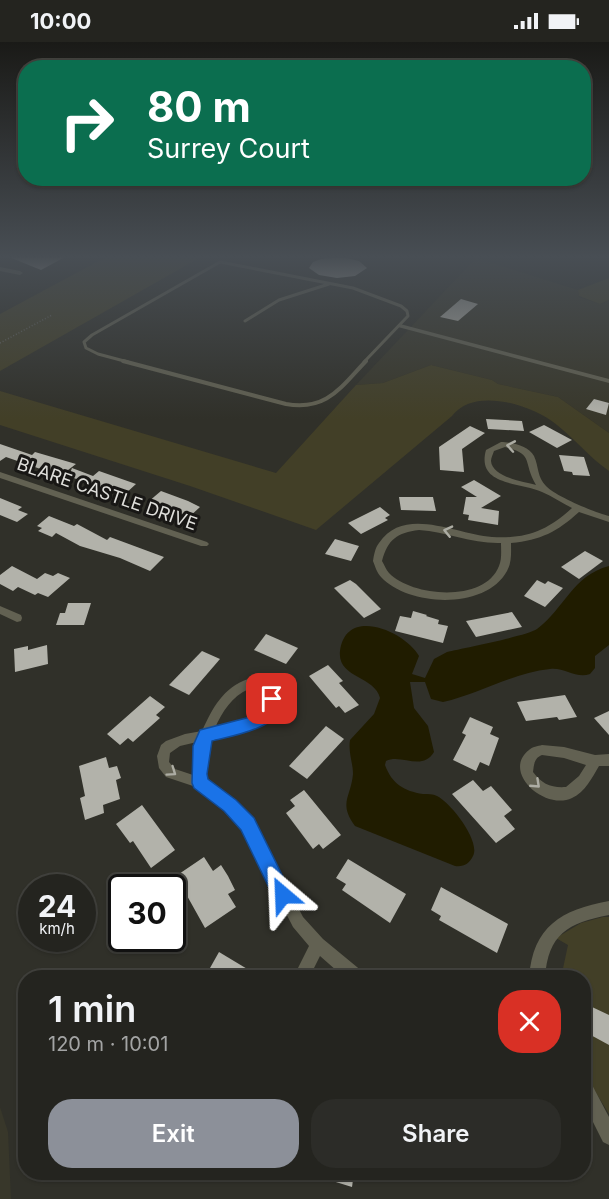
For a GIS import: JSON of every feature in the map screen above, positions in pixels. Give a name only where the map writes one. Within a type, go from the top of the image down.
[{"type":"street","points":[[400,326],[609,381]]},
{"type":"street","points":[[543,489],[533,473],[530,456],[523,449],[504,444],[490,450],[488,461],[492,470],[498,475],[513,483],[543,489],[576,509],[609,519]]},
{"type":"street","name":"BLARE CASTLE DRIVE","points":[[0,475],[204,544]]},
{"type":"street","points":[[506,540],[505,564],[500,574],[484,589],[453,597],[420,594],[398,585],[382,571],[377,557],[388,538],[409,528],[430,528],[475,538],[506,540],[545,533],[563,522],[576,509]]},
{"type":"street","points":[[0,610],[17,618]]},
{"type":"street","points":[[200,783],[200,757],[206,735],[226,700],[239,687],[257,684],[271,693],[270,712],[259,722],[206,735],[175,742],[164,752],[163,764],[171,773],[200,783],[230,806],[248,824],[298,922],[318,944],[348,970]]},
{"type":"street","points":[[543,750],[554,750],[602,761],[569,793],[549,793],[537,787],[526,773],[529,758],[535,752],[543,750]]},
{"type":"street","points":[[538,970],[540,952],[555,929],[576,917],[609,908]]},
{"type":"street","points":[[305,970],[318,944]]},
{"type":"street","points":[[591,1099],[609,1136]]},
{"type":"lane","points":[[134,311],[86,339],[84,345],[92,352],[120,360],[286,404],[309,406],[331,397],[400,326],[409,313],[407,311]]},
{"type":"lane","points":[[244,321],[261,311]]},
{"type":"path","points":[[0,343],[52,315]]},
{"type":"shaded area","points":[[6,311],[106,311],[0,371],[0,314]]},
{"type":"shaded area","points":[[426,311],[609,311],[609,433],[558,397],[498,384],[492,380],[431,365],[383,383],[356,385]]},
{"type":"shaded area","points":[[431,365],[492,380],[498,384],[558,397],[609,433],[609,471],[557,425],[534,411],[504,402],[489,400],[474,402],[462,407],[316,530],[190,486],[0,425],[0,391],[276,473],[356,385],[383,383]]},
{"type":"shaded area","points":[[609,566],[609,645],[595,656],[595,668],[590,674],[580,675],[555,669],[536,671],[443,702],[431,699],[425,682],[410,682],[414,708],[428,726],[434,752],[424,761],[392,759],[386,761],[385,765],[391,777],[404,789],[416,793],[432,794],[449,806],[463,823],[473,841],[473,856],[470,861],[464,865],[455,866],[355,826],[346,806],[353,774],[350,740],[374,714],[380,698],[371,685],[344,667],[340,651],[345,637],[353,629],[364,626],[377,627],[390,632],[412,647],[419,656],[412,674],[425,678],[434,659],[447,652],[537,629],[586,577]]},
{"type":"shaded area","points":[[609,917],[609,1114],[591,1084],[591,970],[563,970],[568,945],[556,938],[581,923]]},
{"type":"shaded area","points":[[0,1107],[8,1132],[11,1199],[0,1199]]},
{"type":"building","points":[[447,311],[470,311],[458,321],[440,317]]},
{"type":"building","points":[[594,399],[609,403],[606,415],[586,409]]},
{"type":"building","points":[[486,419],[522,421],[524,431],[488,429]]},
{"type":"building","points":[[544,425],[572,440],[557,448],[529,432]]},
{"type":"building","points":[[470,426],[485,433],[462,449],[464,472],[440,470],[439,447]]},
{"type":"building","points":[[0,444],[32,455],[35,452],[76,464],[64,473],[56,470],[52,473],[6,457],[0,461]]},
{"type":"building","points":[[559,455],[584,457],[590,476],[573,475],[572,472],[564,471]]},
{"type":"building","points":[[72,468],[93,476],[99,471],[136,484],[125,494],[114,490],[110,493],[69,476]]},
{"type":"building","points":[[474,480],[501,496],[481,508],[499,511],[498,525],[468,520],[469,515],[463,514],[466,497],[477,497],[461,487]]},
{"type":"building","points":[[161,491],[200,507],[188,518],[148,502]]},
{"type":"building","points":[[399,497],[433,497],[436,511],[401,510]]},
{"type":"building","points":[[0,498],[22,507],[18,510],[28,514],[17,522],[0,515]]},
{"type":"building","points":[[380,507],[390,515],[385,518],[388,520],[361,534],[348,523]]},
{"type":"building","points":[[49,516],[74,526],[77,524],[107,540],[110,537],[164,557],[150,571],[120,558],[80,546],[56,533],[52,537],[38,531],[42,528],[37,526]]},
{"type":"building","points":[[335,539],[359,546],[351,561],[325,554]]},
{"type":"building","points":[[585,551],[603,561],[579,579],[561,567]]},
{"type":"building","points":[[12,566],[37,579],[45,573],[53,576],[58,573],[70,578],[48,597],[38,593],[35,595],[18,587],[13,591],[0,584],[0,575]]},
{"type":"building","points":[[350,580],[381,609],[364,618],[334,588]]},
{"type":"building","points":[[537,580],[545,584],[548,581],[563,588],[545,607],[524,596]]},
{"type":"building","points":[[68,603],[91,603],[84,625],[56,625],[60,613],[65,613]]},
{"type":"building","points":[[413,611],[439,620],[438,624],[448,626],[443,643],[395,631],[400,616],[411,618]]},
{"type":"building","points":[[512,612],[522,627],[476,637],[466,621]]},
{"type":"building","points":[[266,634],[298,648],[286,664],[254,650]]},
{"type":"building","points":[[47,645],[48,664],[15,672],[14,649],[28,646],[28,650]]},
{"type":"building","points":[[202,651],[220,659],[189,695],[169,685]]},
{"type":"building","points":[[328,665],[343,681],[339,683],[359,705],[345,713],[339,706],[336,708],[309,676]]},
{"type":"building","points":[[565,695],[577,717],[526,721],[517,702]]},
{"type":"building","points":[[150,696],[165,707],[156,715],[160,718],[133,742],[128,738],[120,745],[107,734]]},
{"type":"building","points":[[609,711],[609,735],[594,718]]},
{"type":"building","points":[[470,717],[493,727],[490,734],[499,738],[489,766],[480,762],[476,771],[453,760],[466,735],[462,733]]},
{"type":"building","points":[[326,726],[344,739],[307,779],[289,766]]},
{"type":"building","points":[[106,757],[109,768],[117,766],[121,778],[116,780],[120,799],[103,805],[104,813],[85,820],[80,798],[85,796],[79,766]]},
{"type":"building","points":[[473,780],[483,791],[491,786],[512,810],[504,816],[515,829],[496,843],[452,794]]},
{"type":"building","points":[[304,790],[341,835],[323,849],[319,844],[313,849],[286,813],[295,806],[290,800]]},
{"type":"building","points":[[142,805],[175,850],[151,868],[133,841],[130,843],[116,824]]},
{"type":"building","points":[[204,857],[213,871],[221,865],[235,890],[228,894],[236,907],[205,928],[186,894],[186,874],[179,874]]},
{"type":"building","points":[[348,859],[406,894],[390,923],[342,890],[346,884],[336,878]]},
{"type":"building","points":[[441,887],[508,924],[497,953],[439,920],[441,916],[431,910]]},
{"type":"building","points":[[219,952],[249,970],[213,970],[210,968]]},
{"type":"building","points":[[592,1007],[609,1015],[609,1045],[591,1035]]},
{"type":"building","points":[[329,1180],[353,1180],[352,1187]]},
{"type":"route","points":[[272,699],[270,712],[259,722],[206,735],[201,746],[199,774],[200,783],[215,793],[248,824],[283,895]]}]
